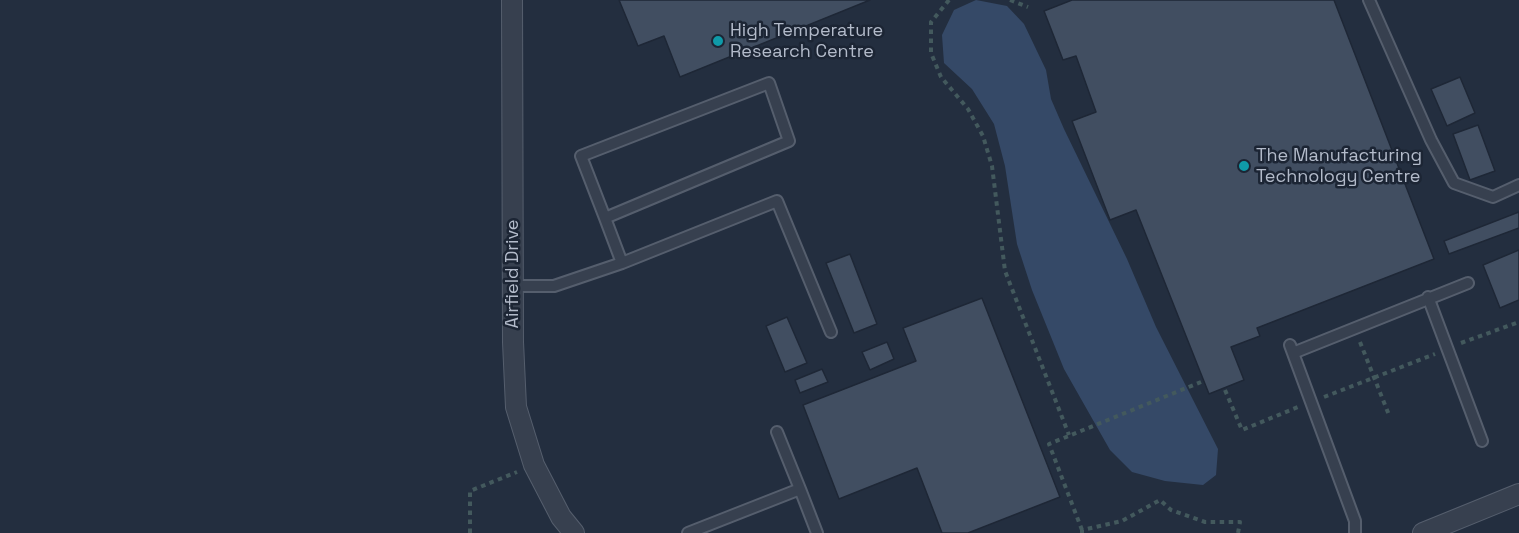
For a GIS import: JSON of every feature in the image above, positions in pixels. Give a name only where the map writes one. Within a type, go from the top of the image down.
[{"type":"street","name":"Airfield Drive","points":[[512,0],[513,286],[516,407],[534,465],[555,506],[574,533]]},
{"type":"street","points":[[1423,533],[1519,494]]},
{"type":"lane","points":[[1369,0],[1431,140],[1454,183],[1493,196],[1519,185]]},
{"type":"lane","points":[[605,218],[789,141],[769,82],[581,156],[622,263]]},
{"type":"lane","points":[[513,286],[554,286],[622,263],[777,201],[831,332]]},
{"type":"lane","points":[[1355,533],[1355,521],[1291,349],[1354,328],[1468,283]]},
{"type":"lane","points":[[1428,297],[1482,441]]},
{"type":"lane","points":[[777,432],[817,533]]},
{"type":"lane","points":[[688,533],[800,489]]},
{"type":"path","points":[[949,0],[931,22],[931,53],[941,77],[968,110],[983,136],[992,166],[1005,271],[1070,435]]},
{"type":"path","points":[[1010,0],[1028,7]]},
{"type":"path","points":[[1225,390],[1242,430],[1519,322]]},
{"type":"path","points":[[1354,328],[1389,415]]},
{"type":"path","points":[[1201,381],[1048,444],[1082,531],[1122,521],[1160,500],[1171,510],[1205,522],[1240,522],[1238,533]]},
{"type":"path","points":[[470,533],[470,491],[534,465]]},
{"type":"water","points":[[976,0],[1007,6],[1024,24],[1046,70],[1051,99],[1064,129],[1127,259],[1156,327],[1218,449],[1216,475],[1203,485],[1165,481],[1132,472],[1110,450],[1064,369],[1032,290],[1017,244],[1005,166],[994,124],[972,89],[944,63],[942,35],[954,10]]},
{"type":"building","name":"High Temperature Research Centre","points":[[619,0],[870,0],[680,77],[664,36],[638,46]]},
{"type":"building","name":"The Manufacturing Technology Centre","points":[[1072,0],[1334,0],[1434,259],[1257,328],[1260,336],[1231,347],[1244,380],[1209,394],[1136,210],[1110,220],[1072,121],[1096,112],[1076,56],[1063,60],[1044,11]]},
{"type":"building","points":[[1460,77],[1475,113],[1447,126],[1431,89]]},
{"type":"building","points":[[1478,125],[1495,171],[1470,180],[1453,134]]},
{"type":"building","points":[[1519,212],[1519,228],[1449,254],[1444,241]]},
{"type":"building","points":[[1519,250],[1519,300],[1500,308],[1483,265]]},
{"type":"building","points":[[850,254],[877,324],[854,333],[826,263]]},
{"type":"building","points":[[982,298],[1060,497],[968,533],[942,533],[917,468],[839,499],[803,405],[916,361],[903,328]]},
{"type":"building","points":[[787,317],[807,363],[785,372],[766,326]]},
{"type":"building","points":[[887,342],[894,359],[870,370],[862,352]]},
{"type":"building","points":[[822,369],[828,382],[800,393],[795,380]]},
{"type":"place","name":"High Temperature Research Centre","points":[[718,41]]},
{"type":"place","name":"The Manufacturing Technology Centre","points":[[1244,166]]}]
